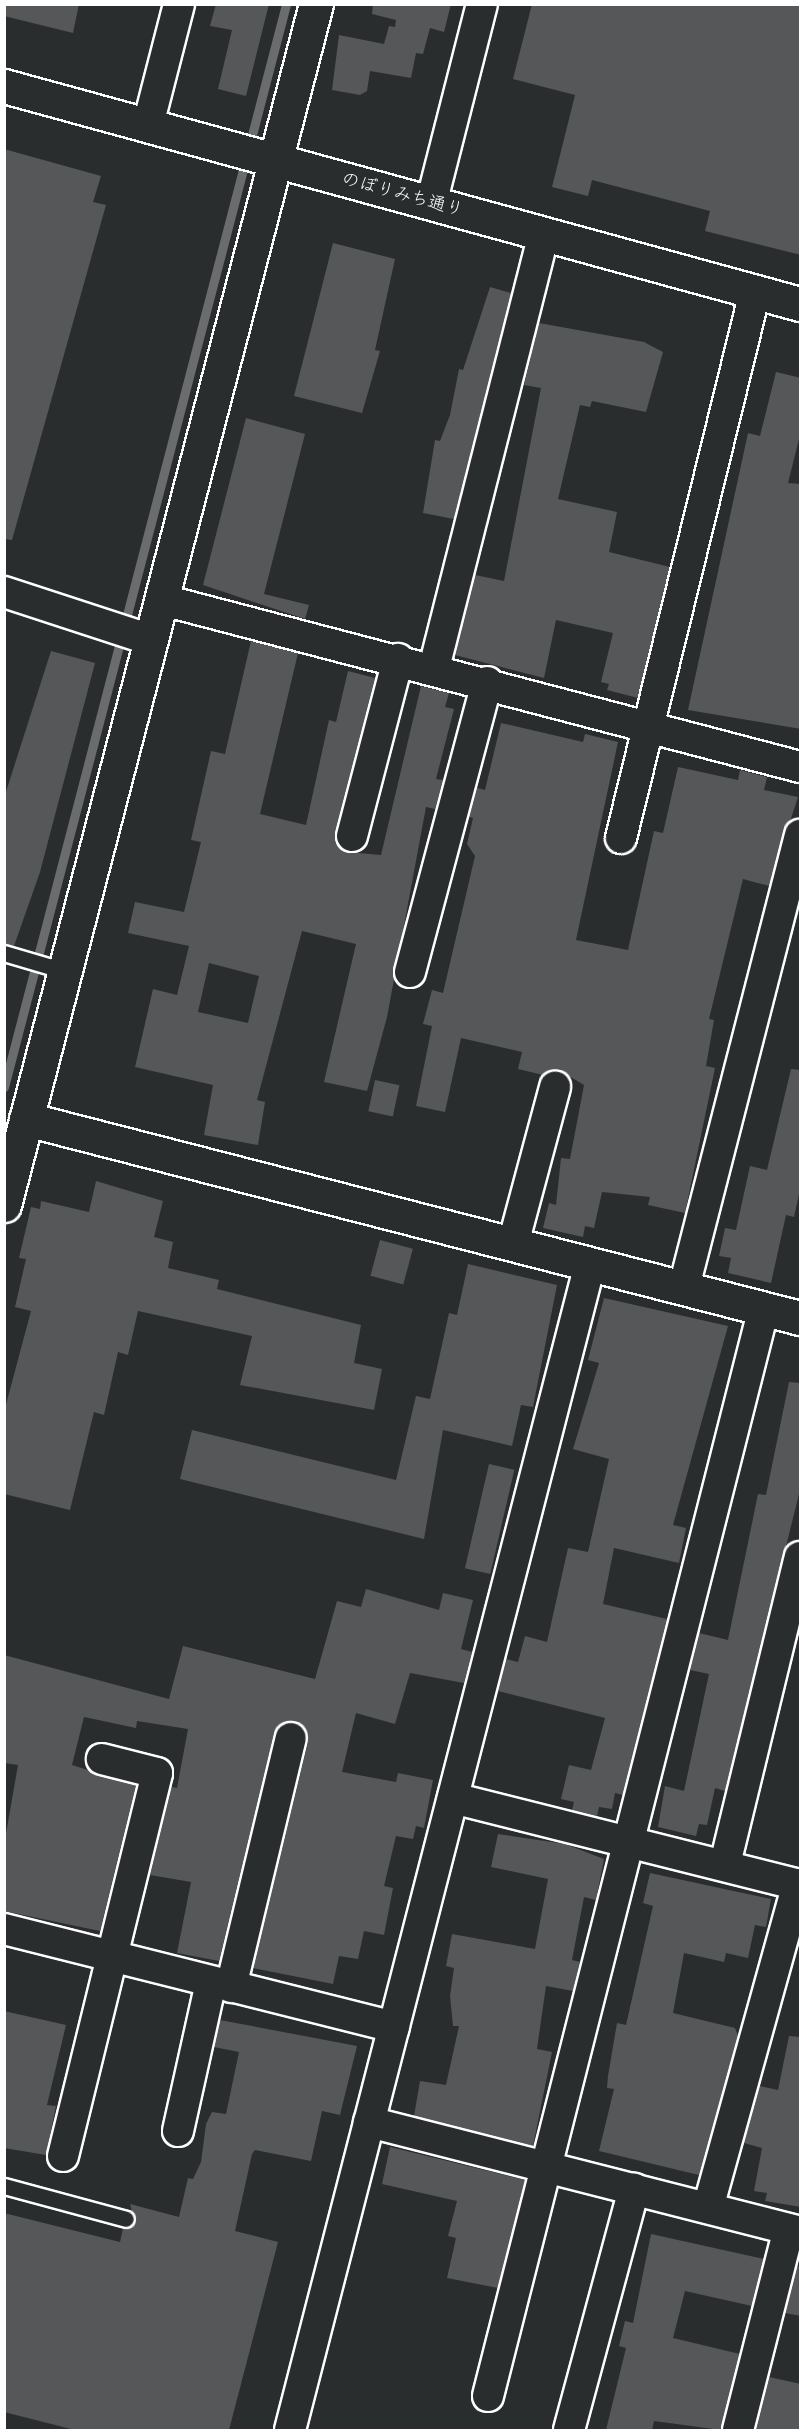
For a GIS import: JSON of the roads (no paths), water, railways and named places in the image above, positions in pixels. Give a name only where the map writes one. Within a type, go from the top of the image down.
[{"type":"street","points":[[148,125],[179,4]]},
{"type":"street","points":[[4,1205],[163,600],[256,155],[316,4]]},
{"type":"street","points":[[431,204],[482,4]]},
{"type":"street","name":"のぼりみち通り","points":[[4,86],[801,304]]},
{"type":"street","points":[[434,668],[543,234]]},
{"type":"street","points":[[621,838],[645,725],[755,292]]},
{"type":"street","points":[[4,592],[151,640]]},
{"type":"street","points":[[163,600],[434,668],[801,767]]},
{"type":"street","points":[[352,836],[398,659]]},
{"type":"street","points":[[410,972],[487,682]]},
{"type":"street","points":[[684,1287],[801,835]]},
{"type":"street","points":[[513,1244],[555,1087]]},
{"type":"street","points":[[26,1119],[801,1318]]},
{"type":"street","points":[[290,2430],[591,1264]]},
{"type":"street","points":[[488,2396],[549,2168],[764,1308]]},
{"type":"street","points":[[726,1864],[801,1557]]},
{"type":"street","points":[[178,2131],[291,1738]]},
{"type":"street","points":[[63,2156],[116,1958],[157,1773],[102,1759]]},
{"type":"street","points":[[453,1798],[726,1864],[799,1884],[708,2208]]},
{"type":"street","points":[[4,1929],[394,2027]]},
{"type":"street","points":[[369,2122],[795,2230],[738,2430]]},
{"type":"street","points":[[569,2430],[634,2189]]},
{"type":"lane","points":[[4,953],[65,971]]},
{"type":"lane","points":[[4,2186],[126,2219]]},
{"type":"waterway","points":[[4,1087],[286,4]]}]
